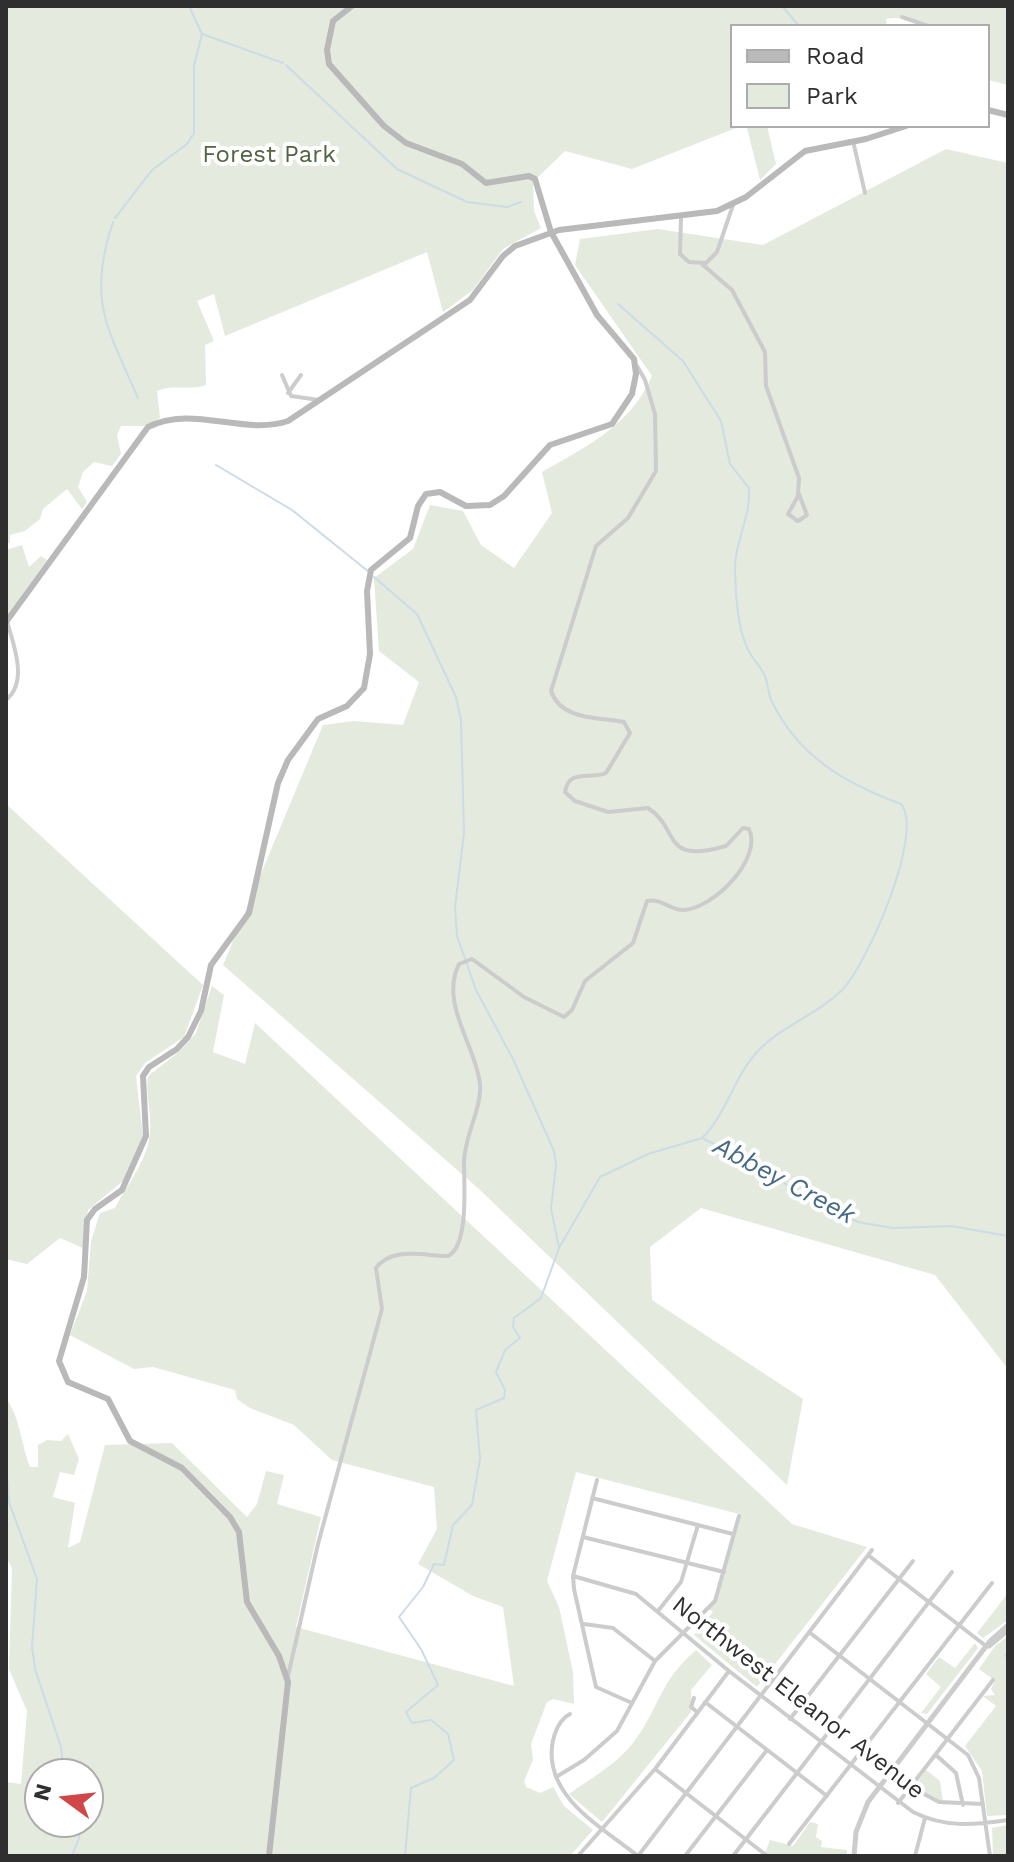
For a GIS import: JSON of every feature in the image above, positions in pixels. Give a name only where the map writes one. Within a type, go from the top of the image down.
[{"type":"main road","points":[[269,1856],[287,1677],[279,1656],[247,1602],[241,1541],[233,1521],[176,1463],[130,1441],[106,1398],[71,1384],[60,1371],[60,1352],[84,1277],[87,1220],[95,1209],[120,1192],[143,1144],[148,1128],[141,1088],[144,1073],[188,1037],[201,1011],[213,961],[249,913],[284,767],[316,721],[347,706],[364,688],[370,656],[367,591],[371,570],[410,538],[419,503],[429,492],[444,493],[466,506],[490,505],[504,496],[550,445],[612,424],[632,394],[635,364],[629,349],[597,315],[551,232],[544,216],[540,187],[533,178],[486,183],[455,160],[406,143],[384,126],[332,68],[327,55],[333,21],[352,6]]},
{"type":"main road","points":[[6,621],[148,427],[174,418],[275,425],[321,401],[470,300],[508,251],[551,232],[681,218],[733,205],[799,154],[815,147],[853,141],[899,128]]},
{"type":"street","points":[[902,17],[922,24]]},
{"type":"street","points":[[853,141],[865,193]]},
{"type":"street","points":[[681,218],[679,251],[689,262],[702,264],[709,262],[717,252],[733,205]]},
{"type":"street","points":[[702,264],[732,290],[765,352],[766,386],[799,478],[799,494],[807,515],[798,521],[788,514],[799,494]]},
{"type":"street","points":[[287,1677],[318,1544],[382,1309],[376,1268],[384,1259],[396,1255],[448,1256],[459,1244],[464,1204],[465,1143],[480,1087],[455,1002],[454,985],[459,964],[472,959],[524,997],[564,1017],[572,1010],[585,981],[633,943],[647,901],[656,900],[680,910],[700,905],[731,882],[748,856],[752,839],[749,829],[743,828],[726,846],[688,850],[674,843],[661,820],[648,808],[608,812],[575,801],[565,792],[567,783],[578,775],[606,773],[630,733],[624,722],[591,720],[564,707],[551,691],[596,546],[628,518],[656,471],[655,414],[645,380],[635,364]]},
{"type":"street","points":[[282,375],[288,393],[297,399],[312,397],[321,401]]},
{"type":"street","points":[[288,393],[301,375]]},
{"type":"street","points":[[6,621],[19,667],[13,692],[6,700]]},
{"type":"street","points":[[597,1480],[573,1576],[596,1687],[632,1703]]},
{"type":"street","points":[[592,1498],[734,1535]]},
{"type":"street","points":[[556,1777],[584,1760],[613,1735],[655,1661],[715,1601],[739,1516]]},
{"type":"street","points":[[658,1611],[681,1582],[698,1525]]},
{"type":"street","points":[[583,1537],[725,1572]]},
{"type":"street","points":[[570,1714],[560,1722],[552,1743],[556,1777],[570,1800],[638,1856],[870,1552],[988,1647]]},
{"type":"street","points":[[790,1719],[913,1561]]},
{"type":"street","points":[[733,1856],[952,1572]]},
{"type":"street","name":"Northwest Eleanor Avenue","points":[[573,1576],[636,1594],[898,1803],[925,1818],[954,1825],[1008,1820]]},
{"type":"street","points":[[789,1844],[992,1583]]},
{"type":"street","points":[[584,1624],[613,1628],[655,1661]]},
{"type":"street","points":[[854,1856],[860,1819],[879,1787],[988,1647],[1008,1628]]},
{"type":"street","points":[[809,1632],[949,1739],[973,1761],[990,1856]]},
{"type":"street","points":[[578,1856],[655,1769],[729,1671]]},
{"type":"street","points":[[898,1803],[993,1680]]},
{"type":"street","points":[[694,1698],[691,1707],[698,1712]]},
{"type":"street","points":[[705,1702],[827,1796]]},
{"type":"street","points":[[685,1856],[767,1750]]},
{"type":"street","points":[[936,1755],[956,1773],[963,1805]]},
{"type":"street","points":[[655,1769],[766,1855]]},
{"type":"street","points":[[911,1787],[939,1802],[983,1804]]},
{"type":"street","points":[[915,1856],[925,1818]]},
{"type":"green space","name":"Forest Park","points":[[6,6],[1008,6],[1008,85],[990,80],[990,24],[916,24],[897,18],[886,19],[887,24],[730,24],[730,128],[736,128],[632,169],[565,151],[533,182],[534,211],[541,228],[503,249],[473,290],[443,312],[427,252],[225,336],[214,294],[197,301],[214,341],[205,345],[206,385],[157,391],[160,418],[145,426],[121,426],[117,435],[121,454],[112,466],[94,462],[83,472],[78,487],[87,502],[82,509],[67,489],[43,509],[40,519],[25,531],[10,535],[10,543],[6,543]]},
{"type":"green space","points":[[747,128],[767,128],[776,164],[760,180]]},
{"type":"green space","points":[[946,149],[1008,163],[1008,1369],[935,1275],[701,1208],[650,1247],[652,1300],[803,1399],[787,1485],[480,1190],[223,965],[323,725],[354,721],[403,725],[419,682],[379,651],[374,578],[413,549],[430,505],[463,511],[481,545],[514,568],[552,513],[542,472],[591,444],[620,421],[643,393],[652,376],[575,265],[580,239],[658,229],[763,245]]},
{"type":"green space","points":[[22,545],[29,567],[41,556],[47,560],[6,617],[6,550]]},
{"type":"green space","points":[[6,804],[203,985],[184,1037],[145,1063],[136,1076],[143,1136],[124,1180],[88,1210],[83,1248],[60,1238],[27,1264],[6,1259]]},
{"type":"green space","points":[[212,986],[224,995],[213,1052],[245,1064],[255,1023],[792,1524],[867,1547],[757,1687],[694,1635],[713,1612],[709,1609],[716,1599],[739,1514],[576,1472],[547,1581],[559,1607],[573,1672],[574,1704],[553,1699],[547,1702],[531,1744],[533,1760],[524,1781],[526,1787],[540,1793],[553,1787],[564,1806],[593,1830],[570,1856],[6,1856],[6,1782],[21,1784],[27,1711],[9,1669],[12,1568],[6,1557],[6,1398],[17,1422],[30,1467],[38,1467],[38,1445],[47,1440],[61,1441],[68,1434],[79,1459],[74,1475],[60,1472],[53,1497],[75,1503],[68,1548],[80,1542],[105,1445],[172,1443],[247,1517],[257,1504],[266,1471],[284,1475],[277,1504],[321,1517],[296,1627],[514,1686],[503,1607],[473,1596],[418,1564],[437,1529],[434,1487],[332,1460],[294,1425],[250,1408],[237,1399],[235,1390],[153,1367],[134,1369],[70,1335],[87,1291],[91,1241],[100,1213],[115,1208],[148,1143],[148,1076],[180,1051],[196,1033]]},
{"type":"green space","points":[[1008,1593],[1008,1620],[983,1638],[977,1633]]},
{"type":"green space","points":[[1008,1636],[1008,1815],[987,1816],[982,1771],[965,1746],[996,1706],[983,1696],[995,1695],[991,1689],[995,1681],[979,1669],[995,1646]]},
{"type":"green space","points":[[975,1643],[978,1648],[927,1714],[921,1713],[941,1687],[926,1674],[939,1657],[955,1668]]},
{"type":"green space","points":[[696,1650],[712,1665],[691,1690],[691,1712],[602,1822],[569,1794],[626,1751],[642,1730],[666,1685]]},
{"type":"green space","points":[[926,1770],[940,1781],[943,1802],[914,1787]]},
{"type":"green space","points":[[810,1822],[818,1824],[816,1837],[822,1841],[821,1847],[847,1850],[847,1856],[764,1856],[770,1840],[793,1846]]},
{"type":"green space","points":[[1008,1825],[1008,1856],[993,1856],[992,1828]]},
{"type":"waterway","points":[[115,218],[152,170],[187,144],[194,133],[194,66],[202,34],[189,6]]},
{"type":"waterway","points":[[782,6],[797,24]]},
{"type":"waterway","points":[[202,34],[283,63]]},
{"type":"waterway","points":[[286,65],[397,169],[467,202],[507,207],[521,202]]},
{"type":"waterway","points":[[113,222],[105,249],[101,293],[117,352],[138,398]]},
{"type":"waterway","points":[[618,304],[683,361],[721,421],[730,464],[749,488],[748,509],[735,561],[738,609],[746,645],[765,676],[771,700],[782,720],[809,752],[825,765],[860,787],[901,804],[906,819],[905,841],[890,898],[853,976],[832,999],[759,1050],[703,1137]]},
{"type":"waterway","points":[[216,465],[292,510],[369,572]]},
{"type":"waterway","points":[[374,577],[417,614],[456,697],[461,720],[464,833],[455,907],[457,936],[476,990],[513,1059],[554,1151],[556,1165],[551,1209],[559,1247]]},
{"type":"waterway","name":"Abbey Creek","points":[[405,1856],[411,1788],[434,1778],[454,1760],[448,1734],[431,1720],[412,1723],[406,1712],[438,1685],[421,1649],[399,1617],[423,1587],[434,1564],[444,1565],[453,1525],[472,1505],[480,1459],[476,1410],[504,1398],[505,1390],[496,1372],[505,1350],[520,1338],[513,1327],[514,1318],[541,1298],[559,1248],[600,1177],[648,1154],[702,1138],[759,1166],[811,1201],[858,1222],[893,1228],[951,1226],[1008,1236]]},
{"type":"waterway","points":[[6,1462],[9,1502],[37,1579],[32,1647],[35,1669],[62,1758]]},
{"type":"waterway","points":[[1005,1656],[1008,1652]]},
{"type":"waterway","points":[[1008,1713],[1008,1773]]},
{"type":"waterway","points":[[72,1856],[79,1838]]}]
